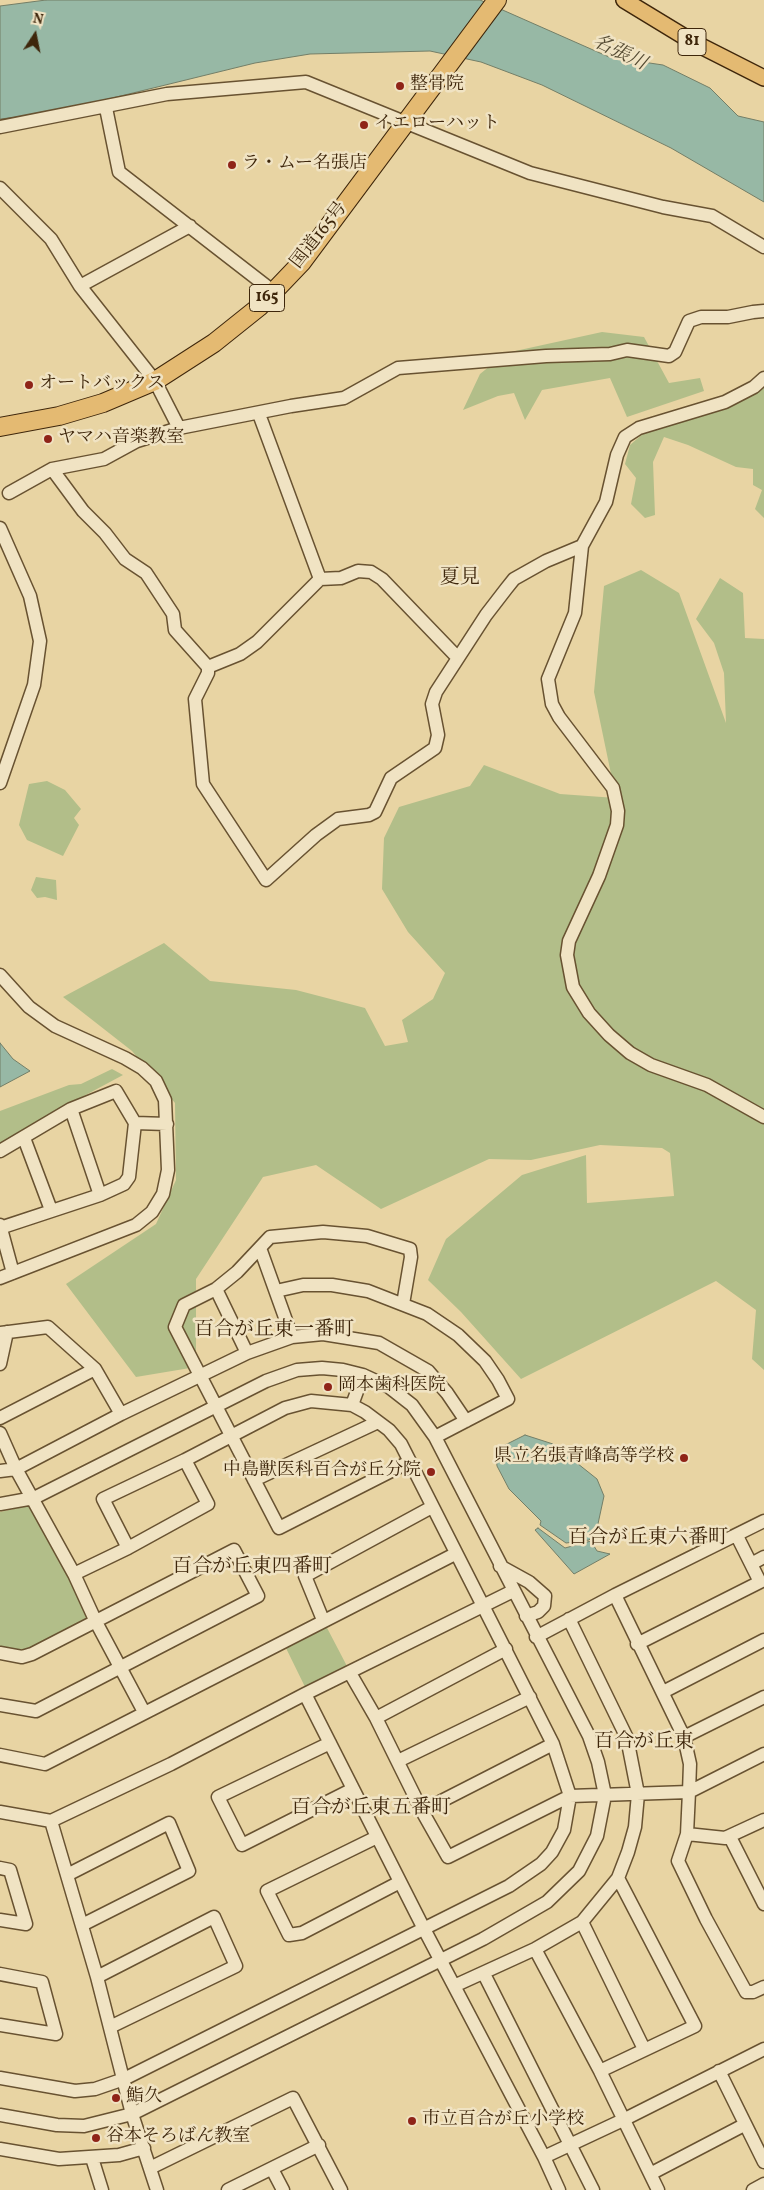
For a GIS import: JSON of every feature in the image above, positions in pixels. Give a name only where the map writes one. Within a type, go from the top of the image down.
[{"type":"highway","name":"国道165号","points":[[0,427],[59,416],[103,403],[155,381],[214,343],[259,307],[302,262],[497,0]]},
{"type":"main road","name":"81","points":[[624,0],[693,42],[764,78]]},
{"type":"street","points":[[0,127],[106,108],[167,94],[306,82],[530,173],[663,207],[703,213],[722,221],[764,247]]},
{"type":"street","points":[[106,108],[120,172],[274,292]]},
{"type":"street","points":[[0,188],[51,239],[80,286],[155,381],[179,428]]},
{"type":"street","points":[[80,286],[190,226]]},
{"type":"street","points":[[9,493],[52,469],[104,459],[137,441],[179,428],[259,414],[291,406],[344,398],[398,368],[546,356],[610,354],[627,350],[669,356],[675,352],[689,321],[702,317],[728,318],[764,311]]},
{"type":"street","points":[[764,378],[754,387],[725,402],[639,428],[625,437],[617,454],[606,502],[582,546],[575,613],[548,679],[548,692],[559,717],[613,788],[618,811],[617,825],[599,876],[569,941],[567,956],[573,987],[589,1013],[609,1035],[630,1053],[651,1065],[707,1085],[764,1117]]},
{"type":"street","points":[[259,414],[320,580]]},
{"type":"street","points":[[52,469],[83,510],[105,533],[125,559],[146,573],[173,614],[175,630],[208,667],[208,674],[195,699],[203,784],[266,880],[316,835],[338,819],[369,815],[375,812],[391,778],[435,748],[438,735],[432,704],[436,692],[486,615],[514,579],[546,561],[582,546]]},
{"type":"street","points":[[0,528],[30,596],[40,641],[34,685],[0,783]]},
{"type":"street","points":[[208,667],[240,654],[257,642],[320,580],[341,578],[358,571],[371,572],[382,579],[458,658]]},
{"type":"street","points":[[0,974],[30,1007],[55,1026],[142,1068],[156,1082],[165,1100],[168,1170],[163,1194],[152,1212],[136,1224],[116,1234],[0,1278]]},
{"type":"street","points":[[0,1151],[71,1109],[116,1091],[135,1123],[129,1177],[124,1184],[100,1195],[0,1227],[13,1273]]},
{"type":"street","points":[[71,1109],[100,1195]]},
{"type":"street","points":[[135,1123],[167,1124]]},
{"type":"street","points":[[24,1138],[52,1210]]},
{"type":"street","points":[[403,1304],[412,1257],[410,1249],[367,1236],[323,1232],[270,1236],[237,1272],[216,1289],[184,1305],[175,1327],[280,1528],[409,1462]]},
{"type":"street","points":[[260,1248],[292,1337]]},
{"type":"street","points":[[276,1291],[303,1285],[332,1285],[368,1292],[427,1314],[458,1335],[485,1361],[508,1399],[435,1437]]},
{"type":"street","points":[[216,1289],[247,1353]]},
{"type":"street","points":[[0,1364],[3,1333],[48,1327],[95,1369],[121,1414]]},
{"type":"street","points":[[0,1472],[16,1469],[121,1414],[247,1353],[292,1337],[323,1334],[379,1343],[428,1371],[448,1393],[466,1420]]},
{"type":"street","points":[[0,1504],[34,1498],[216,1408],[266,1381],[297,1370],[322,1368],[363,1375],[389,1387],[412,1405],[435,1437],[536,1637],[589,1736],[598,1762],[605,1795],[597,1836],[588,1857],[572,1879],[548,1902],[483,1939],[439,1959],[132,2114],[84,2126],[57,2125],[0,2115]]},
{"type":"street","points":[[0,1418],[95,1369]]},
{"type":"street","points":[[352,1404],[363,1375]]},
{"type":"street","points":[[0,2078],[75,2091],[95,2089],[124,2078],[423,1927],[509,1886],[541,1864],[552,1852],[564,1830],[570,1796],[553,1744],[530,1697],[484,1605],[455,1554],[401,1444],[378,1422],[352,1404],[311,1401],[285,1408],[232,1437],[103,1499],[128,1548]]},
{"type":"street","points":[[254,1480],[378,1422]]},
{"type":"street","points":[[0,1433],[16,1469],[34,1498],[74,1574],[119,1668],[144,1712]]},
{"type":"street","points":[[74,1574],[128,1548],[208,1504],[185,1460]]},
{"type":"street","points":[[323,1620],[305,1576],[432,1507]]},
{"type":"street","points":[[536,1637],[615,1595],[764,1522]]},
{"type":"street","points":[[637,1644],[760,1582],[736,1536]]},
{"type":"street","points":[[0,1653],[22,1657],[32,1654],[234,1550],[258,1596],[36,1711],[0,1705]]},
{"type":"street","points":[[0,1755],[45,1764],[455,1554]]},
{"type":"street","points":[[751,1564],[764,1557]]},
{"type":"street","points":[[500,1566],[529,1582],[546,1596],[544,1606],[538,1612],[526,1616]]},
{"type":"street","points":[[0,1812],[51,1822],[171,1764],[305,1694],[513,1591]]},
{"type":"street","points":[[615,1595],[637,1644],[684,1736],[690,1764],[687,1834],[678,1861],[706,1920],[746,1992],[753,1992],[764,1987]]},
{"type":"street","points":[[454,1986],[484,1974],[535,1949],[582,1922],[618,1878],[635,1827],[638,1794],[627,1738],[569,1619]]},
{"type":"street","points":[[663,1692],[764,1640]]},
{"type":"street","points":[[376,1718],[506,1650]]},
{"type":"street","points":[[350,1673],[376,1718],[422,1811],[448,1857],[570,1796],[689,1792],[764,1754]]},
{"type":"street","points":[[305,1694],[439,1959],[544,2157],[559,2190]]},
{"type":"street","points":[[398,1761],[530,1697]]},
{"type":"street","points":[[684,1736],[764,1697]]},
{"type":"street","points":[[330,1743],[218,1797],[242,1845],[353,1789]]},
{"type":"street","points":[[422,1811],[553,1744]]},
{"type":"street","points":[[687,1834],[726,1838],[764,1820]]},
{"type":"street","points":[[51,1822],[97,1977],[132,2114],[157,2190]]},
{"type":"street","points":[[67,1875],[169,1823],[189,1871],[82,1925]]},
{"type":"street","points":[[377,1837],[267,1891],[289,1935],[302,1933],[400,1882]]},
{"type":"street","points":[[730,1837],[764,1904]]},
{"type":"street","points":[[0,1868],[10,1870],[26,1924],[0,1920]]},
{"type":"street","points":[[600,2071],[695,2026],[618,1878]]},
{"type":"street","points":[[97,1977],[214,1917],[236,1966],[110,2027]]},
{"type":"street","points":[[582,1922],[644,2049]]},
{"type":"street","points":[[535,1949],[600,2071],[623,2120],[652,2173],[658,2190]]},
{"type":"street","points":[[0,1974],[42,1982],[56,2034],[0,2025]]},
{"type":"street","points":[[484,1974],[593,2190]]},
{"type":"street","points":[[544,2157],[623,2120],[764,2049]]},
{"type":"street","points":[[719,2071],[744,2125],[764,2162]]},
{"type":"street","points":[[150,2168],[293,2098],[342,2190]]},
{"type":"street","points":[[652,2173],[744,2125]]},
{"type":"street","points":[[228,2190],[319,2145]]},
{"type":"street","points":[[0,2149],[59,2159],[119,2155],[144,2148]]},
{"type":"street","points":[[92,2158],[102,2190]]},
{"type":"street","points":[[272,2169],[283,2190]]},
{"type":"street","points":[[753,2190],[764,2184]]},
{"type":"green space","points":[[602,332],[644,337],[669,383],[700,378],[704,391],[627,417],[610,378],[542,390],[525,420],[514,393],[498,396],[463,410],[480,374],[506,353]]},
{"type":"green space","points":[[764,380],[764,518],[755,509],[762,490],[753,485],[753,469],[736,467],[688,445],[664,437],[653,462],[655,515],[645,518],[631,504],[636,478],[625,464],[630,445],[645,432]]},
{"type":"green space","points":[[641,570],[679,593],[726,723],[724,673],[714,643],[696,619],[720,578],[743,593],[745,638],[764,639],[764,1370],[752,1359],[756,1310],[716,1281],[521,1379],[461,1312],[428,1280],[446,1239],[522,1175],[586,1155],[587,1203],[674,1196],[670,1153],[662,1148],[600,1145],[531,1160],[489,1159],[381,1209],[316,1165],[263,1177],[196,1279],[196,1367],[136,1377],[66,1284],[156,1224],[176,1180],[175,1103],[132,1051],[63,997],[164,943],[210,981],[296,990],[365,1008],[385,1046],[408,1042],[402,1020],[433,999],[445,973],[408,932],[382,889],[384,838],[399,807],[470,786],[484,765],[560,794],[616,798],[594,692],[604,586]]},
{"type":"green space","points":[[47,781],[65,790],[81,809],[74,818],[79,825],[63,856],[27,840],[19,825],[29,784]]},
{"type":"green space","points":[[36,877],[56,880],[57,900],[45,897],[37,898],[31,890]]},
{"type":"green space","points":[[112,1069],[123,1075],[39,1120],[0,1144],[0,1111],[69,1085],[81,1084]]},
{"type":"green space","points":[[32,1505],[92,1620],[22,1654],[0,1649],[0,1512]]},
{"type":"green space","points":[[325,1624],[349,1670],[307,1691],[284,1644]]},
{"type":"shaded area","points":[[46,0],[480,0],[609,57],[663,65],[710,88],[738,116],[764,122],[764,202],[671,148],[542,85],[481,62],[430,51],[310,54],[255,63],[84,105],[0,119],[0,6]]},
{"type":"shaded area","points":[[0,1043],[13,1059],[30,1071],[0,1087]]},
{"type":"shaded area","points":[[525,1435],[553,1444],[597,1479],[604,1496],[596,1533],[589,1540],[566,1543],[540,1525],[541,1521],[509,1489],[497,1466],[496,1455],[501,1447]]},
{"type":"shaded area","points":[[538,1528],[565,1548],[591,1541],[597,1551],[610,1554],[574,1574],[535,1530]]},
{"type":"place","name":"整骨院","points":[[400,86]]},
{"type":"place","name":"イエローハット","points":[[364,125]]},
{"type":"place","name":"ラ・ムー名張店","points":[[232,165]]},
{"type":"place","name":"オートバックス","points":[[29,385]]},
{"type":"place","name":"ヤマハ音楽教室","points":[[48,439]]},
{"type":"place","name":"岡本歯科医院","points":[[328,1387]]},
{"type":"place","name":"県立名張青峰高等学校","points":[[684,1458]]},
{"type":"place","name":"中島獣医科百合が丘分院","points":[[431,1472]]},
{"type":"place","name":"鮨久","points":[[116,2098]]},
{"type":"place","name":"市立百合が丘小学校","points":[[412,2121]]},
{"type":"place","name":"谷本そろばん教室","points":[[96,2138]]},
{"type":"district","name":"夏見","points":[[460,579]]},
{"type":"district","name":"百合が丘東一番町","points":[[274,1331]]},
{"type":"district","name":"百合が丘東六番町","points":[[648,1539]]},
{"type":"district","name":"百合が丘東四番町","points":[[252,1568]]},
{"type":"district","name":"百合が丘東","points":[[644,1743]]},
{"type":"district","name":"百合が丘東五番町","points":[[371,1809]]},
{"type":"water label","name":"名張川","points":[[619,54]]}]
